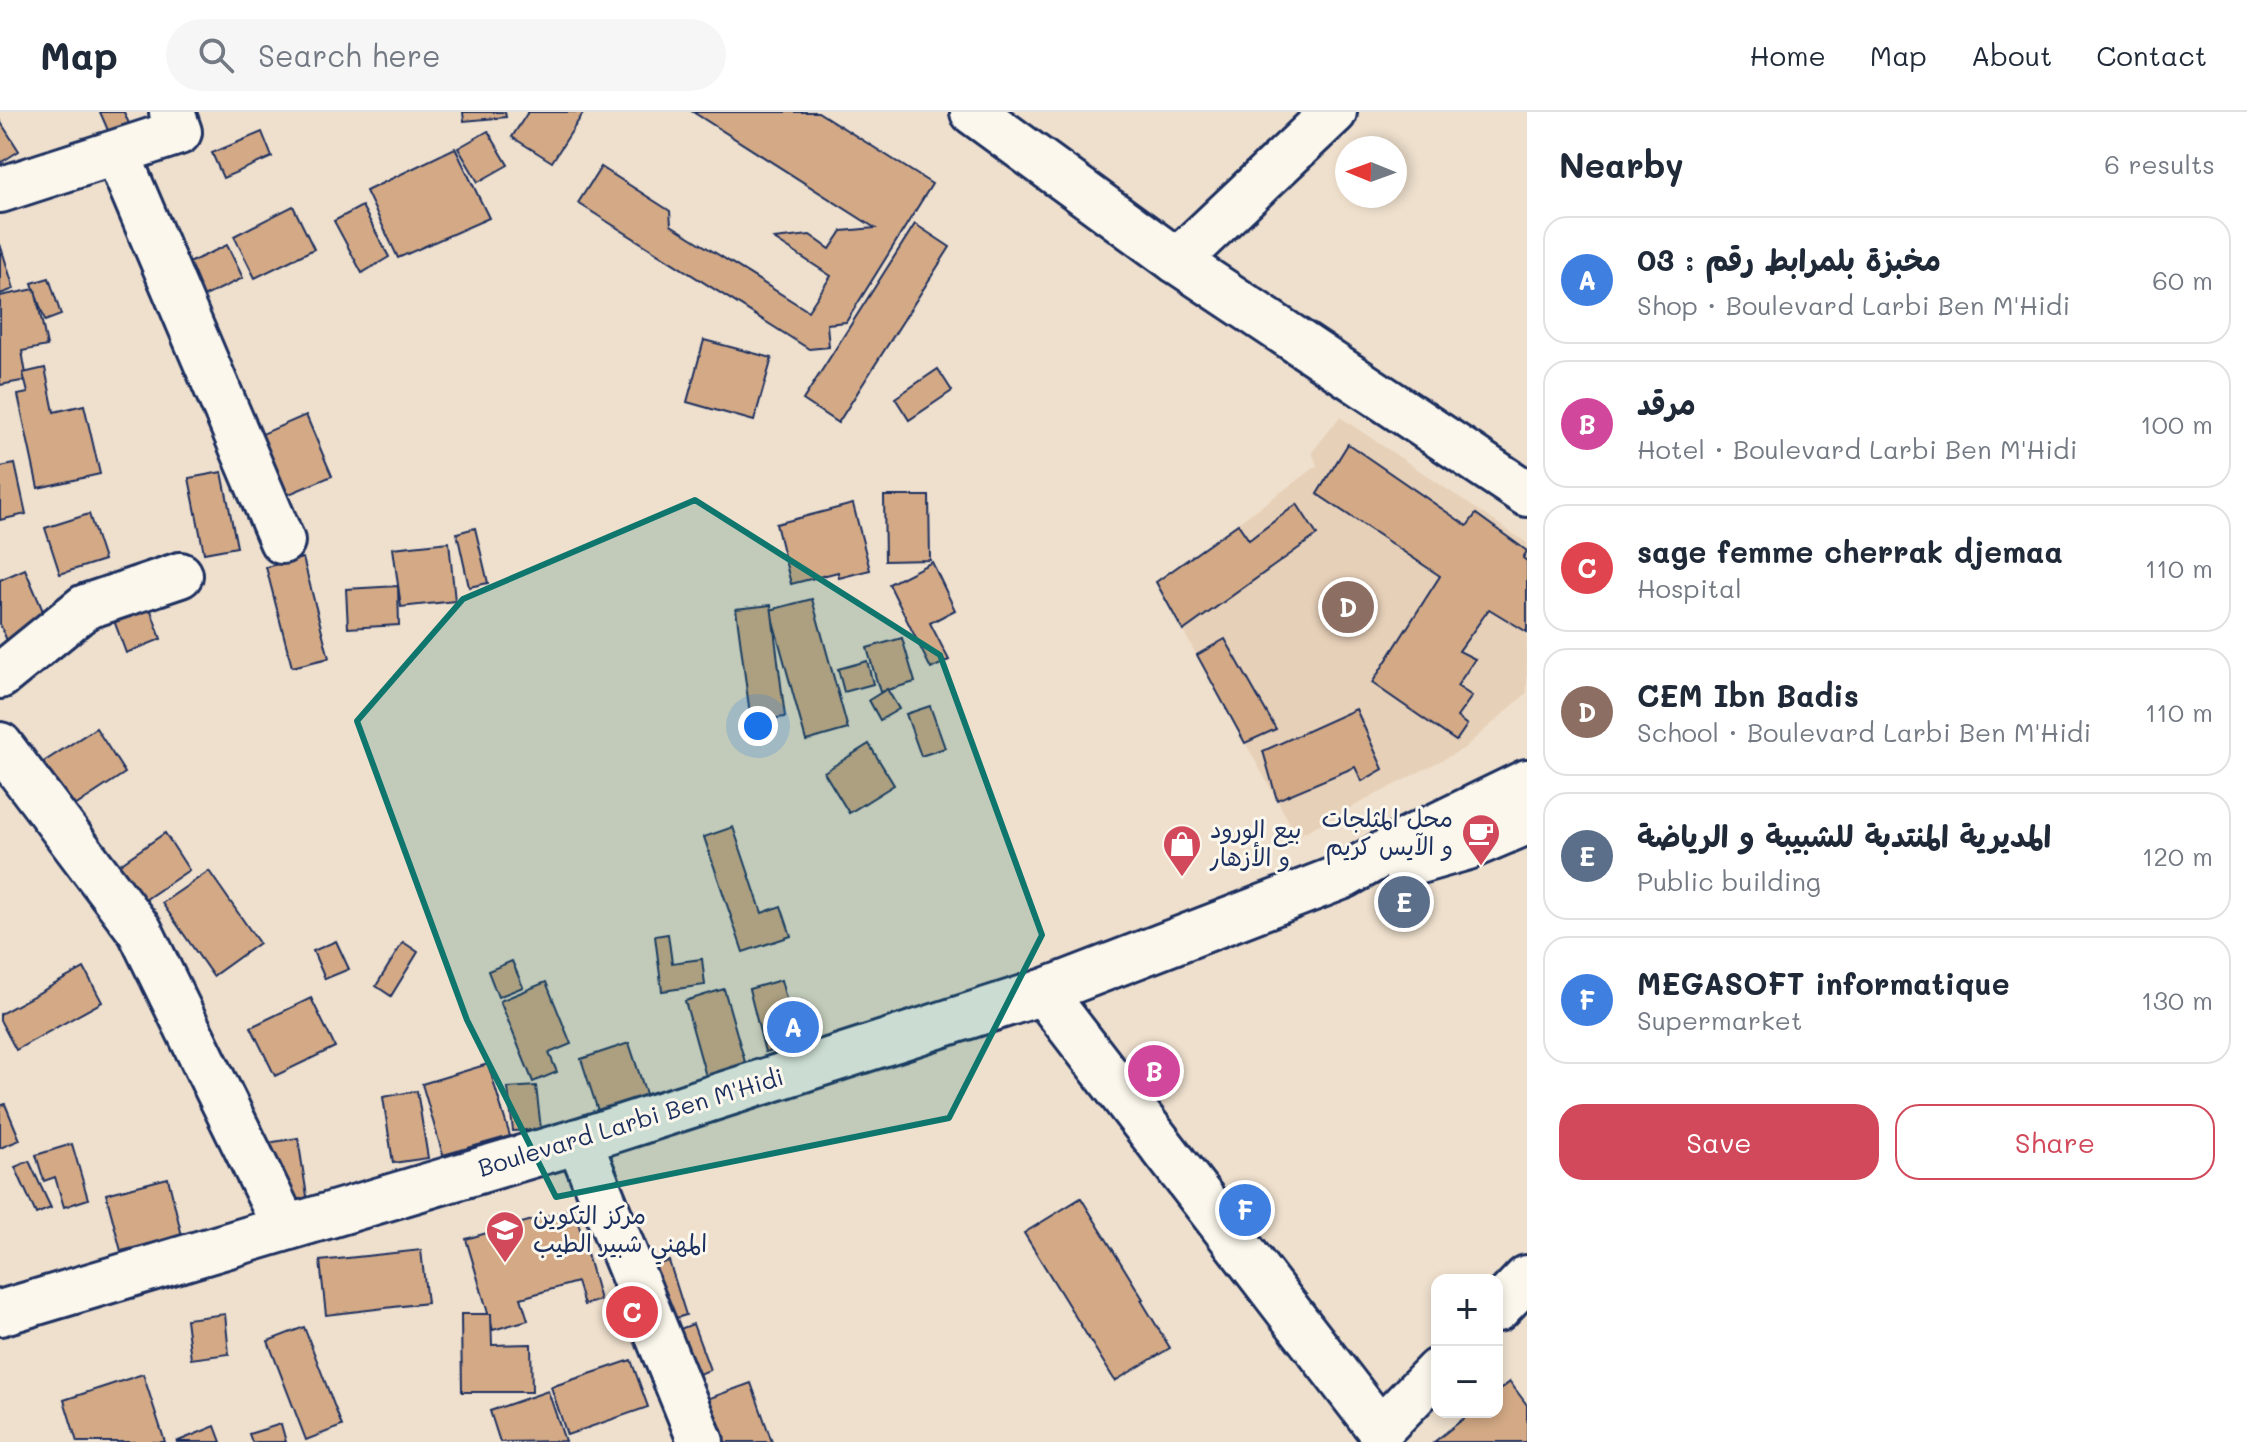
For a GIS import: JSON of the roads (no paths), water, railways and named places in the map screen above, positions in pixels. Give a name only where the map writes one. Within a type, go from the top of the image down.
[{"type":"street","points":[[0,190],[179,132],[172,112]]},
{"type":"street","points":[[973,112],[1177,261],[1527,494]]},
{"type":"street","points":[[1177,261],[1334,112]]},
{"type":"street","points":[[117,153],[282,541]]},
{"type":"street","points":[[0,676],[85,607],[180,575]]},
{"type":"street","points":[[0,745],[140,931],[285,1227]]},
{"type":"street","name":"Boulevard Larbi Ben M'Hidi","points":[[0,1313],[579,1141],[1043,992],[1344,876],[1409,839],[1527,782]]},
{"type":"street","name":"Boulevard Larbi Ben M'Hidi","points":[[1344,876],[1414,863],[1468,847],[1527,822]]},
{"type":"street","points":[[1043,992],[1380,1438],[1431,1378]]},
{"type":"street","points":[[579,1141],[701,1442]]},
{"type":"street","points":[[1503,1303],[1527,1278]]},
{"type":"place","name":"CEM Ibn Badis","points":[[1348,607]]},
{"type":"place","name":"محل المثلجات و الآيس كريم","points":[[1481,867]]},
{"type":"place","name":"بيع الورود و الأزهار","points":[[1182,878]]},
{"type":"place","name":"المديرية المنتدبة للشبيبة و الرياضة","points":[[1404,902]]},
{"type":"place","name":"مخبزة بلمرابط رقم : 03","points":[[793,1027]]},
{"type":"place","name":"مرقد","points":[[1154,1071]]},
{"type":"place","name":"MEGASOFT informatique","points":[[1245,1210]]},
{"type":"place","name":"مركز التكوين المهني شبير الطيب","points":[[505,1264]]},
{"type":"place","name":"sage femme cherrak djemaa","points":[[632,1312]]}]
